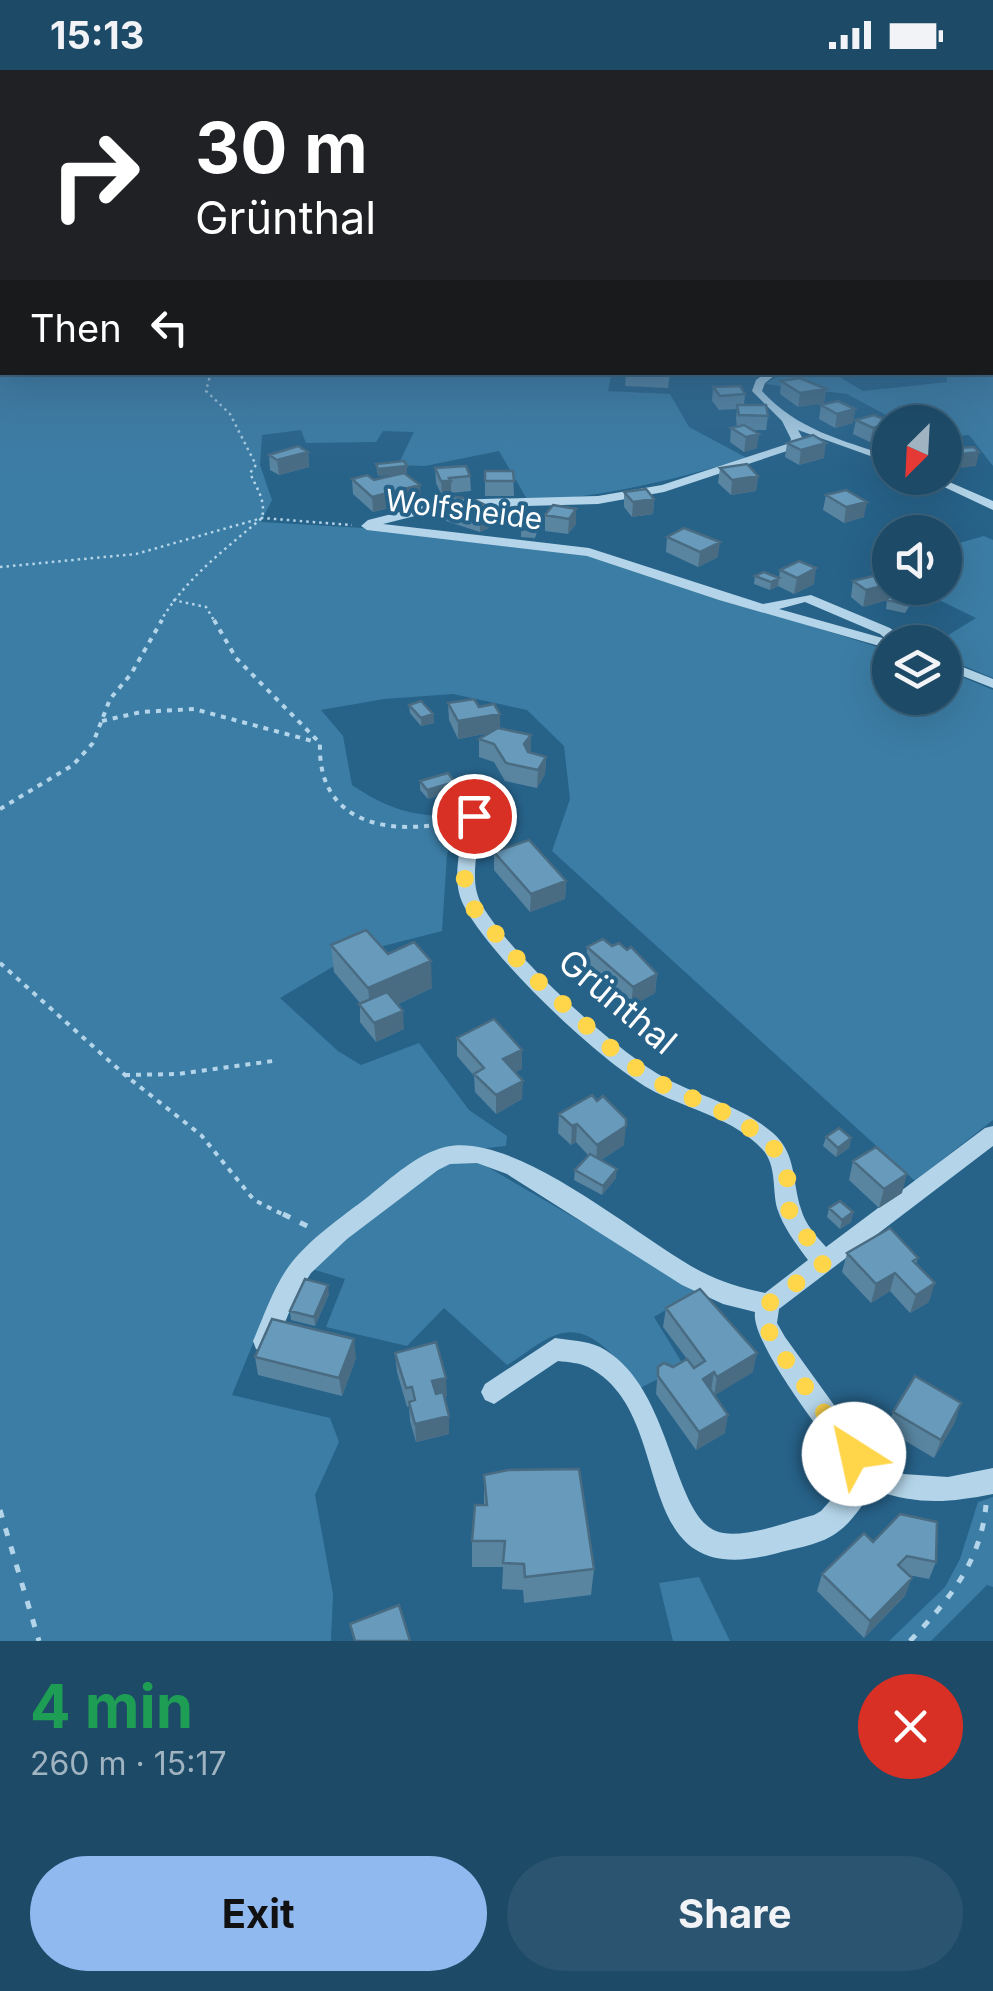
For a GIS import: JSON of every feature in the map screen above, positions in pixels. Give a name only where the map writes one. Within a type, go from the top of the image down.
[{"type":"street","points":[[770,375],[757,390],[766,402],[817,436],[872,454]]},
{"type":"street","name":"Wolfsheide","points":[[367,526],[447,504],[565,503],[664,488],[795,445],[797,439],[786,417]]},
{"type":"street","points":[[962,492],[993,506]]},
{"type":"street","name":"Wolfsheide","points":[[367,526],[588,552],[872,638]]},
{"type":"street","points":[[762,608],[797,599],[815,600],[873,625]]},
{"type":"street","points":[[962,671],[993,684]]},
{"type":"street","name":"Grünthal","points":[[469,808],[475,835],[463,872],[472,906],[529,973],[612,1049],[650,1079],[736,1118],[772,1144],[788,1180],[789,1210],[824,1263]]},
{"type":"street","points":[[264,1342],[296,1276],[330,1241],[398,1185],[448,1155],[475,1152],[517,1169],[710,1288],[746,1304],[768,1304],[993,1134]]},
{"type":"street","points":[[768,1304],[765,1323],[776,1346],[870,1476],[903,1486],[948,1490],[989,1482]]},
{"type":"street","points":[[494,1392],[555,1349],[594,1354],[612,1367],[650,1427],[685,1520],[694,1536],[707,1544],[728,1548],[818,1528],[830,1521],[870,1476]]},
{"type":"path","points":[[0,809],[73,765],[93,744],[110,699],[131,674],[173,600],[198,572],[262,518],[266,506],[250,473],[256,465],[230,414],[206,390],[210,375]]},
{"type":"path","points":[[0,566],[150,551],[262,518],[367,526]]},
{"type":"path","points":[[173,600],[206,606],[236,658],[320,743],[320,773],[339,804],[394,830],[423,830],[469,808]]},
{"type":"path","points":[[102,722],[141,712],[194,709],[320,743]]},
{"type":"path","points":[[0,963],[201,1136],[254,1200],[330,1241]]},
{"type":"path","points":[[125,1074],[178,1074],[273,1062]]},
{"type":"path","points":[[910,1641],[971,1566],[986,1526],[989,1482]]},
{"type":"path","points":[[0,1510],[39,1641]]},
{"type":"shaded area","points":[[0,375],[662,375],[611,377],[608,391],[670,394],[689,427],[747,458],[639,486],[528,501],[499,451],[425,466],[398,465],[414,432],[383,431],[376,442],[306,443],[301,430],[262,435],[260,465],[272,500],[261,522],[363,528],[583,554],[872,645],[872,715],[962,715],[962,677],[993,690],[993,1120],[915,1181],[552,851],[570,799],[564,746],[527,710],[453,694],[384,699],[321,710],[343,736],[352,785],[397,808],[447,816],[455,827],[447,855],[442,931],[356,953],[280,998],[338,1051],[361,1065],[419,1043],[469,1110],[507,1136],[506,1146],[460,1151],[699,1290],[654,1317],[684,1366],[640,1388],[604,1347],[582,1334],[556,1335],[507,1365],[444,1308],[407,1346],[326,1327],[345,1279],[295,1264],[254,1341],[232,1395],[330,1418],[339,1442],[315,1495],[333,1594],[331,1641],[0,1641]]},
{"type":"shaded area","points":[[780,375],[836,375],[863,391],[947,382],[946,375],[993,375],[993,466],[969,435],[962,436],[962,405],[872,407],[847,394],[765,384]]},
{"type":"shaded area","points":[[984,536],[993,540],[993,678],[962,665],[962,627],[976,618],[950,605],[962,605],[962,542]]},
{"type":"shaded area","points":[[993,1497],[993,1587],[987,1585],[931,1641],[889,1641],[945,1587],[960,1559],[978,1502]]},
{"type":"shaded area","points":[[699,1577],[730,1641],[673,1641],[659,1583]]},
{"type":"building","points":[[800,378],[826,389],[800,393],[781,381]]},
{"type":"building","points":[[740,386],[745,394],[720,396],[713,387]]},
{"type":"building","points":[[838,401],[855,409],[837,414],[821,405]]},
{"type":"building","points":[[737,405],[766,405],[768,416],[739,415]]},
{"type":"building","points":[[872,416],[872,428],[856,420]]},
{"type":"building","points":[[744,425],[759,434],[746,437],[731,428]]},
{"type":"building","points":[[813,435],[826,443],[801,450],[787,443]]},
{"type":"building","points":[[298,446],[308,452],[277,460],[269,455]]},
{"type":"building","points":[[974,447],[979,452],[962,454],[962,448]]},
{"type":"building","points":[[404,461],[407,466],[378,469],[376,464]]},
{"type":"building","points":[[747,464],[758,476],[732,480],[720,468]]},
{"type":"building","points":[[466,466],[470,476],[449,478],[451,481],[441,481],[435,468]]},
{"type":"building","points":[[485,471],[513,471],[514,481],[485,481]]},
{"type":"building","points":[[404,473],[420,485],[372,497],[352,479],[367,475],[374,480]]},
{"type":"building","points":[[646,489],[654,499],[633,502],[624,492]]},
{"type":"building","points":[[846,490],[867,502],[846,507],[826,495]]},
{"type":"building","points":[[450,496],[475,500],[495,510],[480,517],[442,505]]},
{"type":"building","points":[[553,505],[576,509],[569,519],[545,515]]},
{"type":"building","points":[[524,520],[538,521],[535,530],[521,529]]},
{"type":"building","points":[[684,528],[720,542],[700,552],[667,537]]},
{"type":"building","points":[[799,561],[816,568],[797,578],[780,570]]},
{"type":"building","points":[[764,572],[779,578],[771,582],[755,576]]},
{"type":"building","points":[[872,576],[872,588],[866,590],[853,581]]},
{"type":"building","points":[[474,699],[479,707],[494,704],[500,714],[458,721],[448,703]]},
{"type":"building","points":[[421,701],[433,714],[421,718],[409,705]]},
{"type":"building","points":[[498,728],[531,735],[524,744],[528,752],[546,757],[538,770],[506,763],[494,744],[479,739]]},
{"type":"building","points":[[448,773],[455,782],[427,790],[420,781]]},
{"type":"building","points":[[529,840],[566,881],[531,894],[494,852]]},
{"type":"building","points":[[366,930],[388,954],[414,942],[431,961],[368,988],[331,945]]},
{"type":"building","points":[[603,939],[612,946],[619,943],[627,950],[631,947],[657,974],[633,987],[587,947]]},
{"type":"building","points":[[387,992],[403,1011],[374,1023],[359,1004]]},
{"type":"building","points":[[494,1019],[522,1050],[503,1059],[523,1081],[496,1095],[474,1074],[484,1068],[457,1038]]},
{"type":"building","points":[[592,1095],[597,1101],[603,1096],[626,1119],[626,1126],[597,1145],[577,1124],[572,1126],[559,1114]]},
{"type":"building","points":[[839,1128],[851,1138],[838,1148],[826,1137]]},
{"type":"building","points":[[876,1147],[907,1174],[884,1189],[853,1161]]},
{"type":"building","points":[[590,1154],[617,1169],[603,1186],[575,1170]]},
{"type":"building","points":[[840,1201],[853,1212],[842,1220],[829,1208]]},
{"type":"building","points":[[890,1228],[918,1258],[913,1261],[935,1283],[916,1295],[895,1273],[876,1284],[847,1253]]},
{"type":"building","points":[[305,1279],[328,1285],[314,1317],[290,1311]]},
{"type":"building","points":[[700,1289],[757,1353],[717,1377],[714,1372],[703,1379],[728,1415],[699,1432],[658,1376],[658,1367],[664,1363],[673,1367],[687,1359],[694,1368],[705,1361],[666,1308]]},
{"type":"building","points":[[272,1319],[354,1339],[339,1378],[255,1357]]},
{"type":"building","points":[[436,1342],[446,1378],[432,1381],[436,1394],[443,1392],[449,1416],[415,1424],[409,1402],[415,1400],[412,1387],[406,1388],[395,1353]]},
{"type":"building","points":[[915,1376],[961,1403],[941,1440],[893,1412]]},
{"type":"building","points":[[579,1469],[594,1569],[525,1577],[524,1564],[503,1563],[505,1541],[472,1541],[475,1505],[487,1505],[484,1475],[508,1470]]},
{"type":"building","points":[[900,1514],[937,1522],[936,1562],[907,1556],[898,1565],[912,1578],[870,1621],[822,1574],[864,1533],[873,1542]]},
{"type":"building","points":[[399,1605],[410,1641],[355,1641],[350,1624]]},
{"type":"route","points":[[474,816],[475,835],[463,872],[472,906],[529,973],[650,1079],[736,1118],[772,1144],[788,1180],[789,1210],[824,1263],[768,1304],[765,1323],[776,1346],[854,1454]]}]
